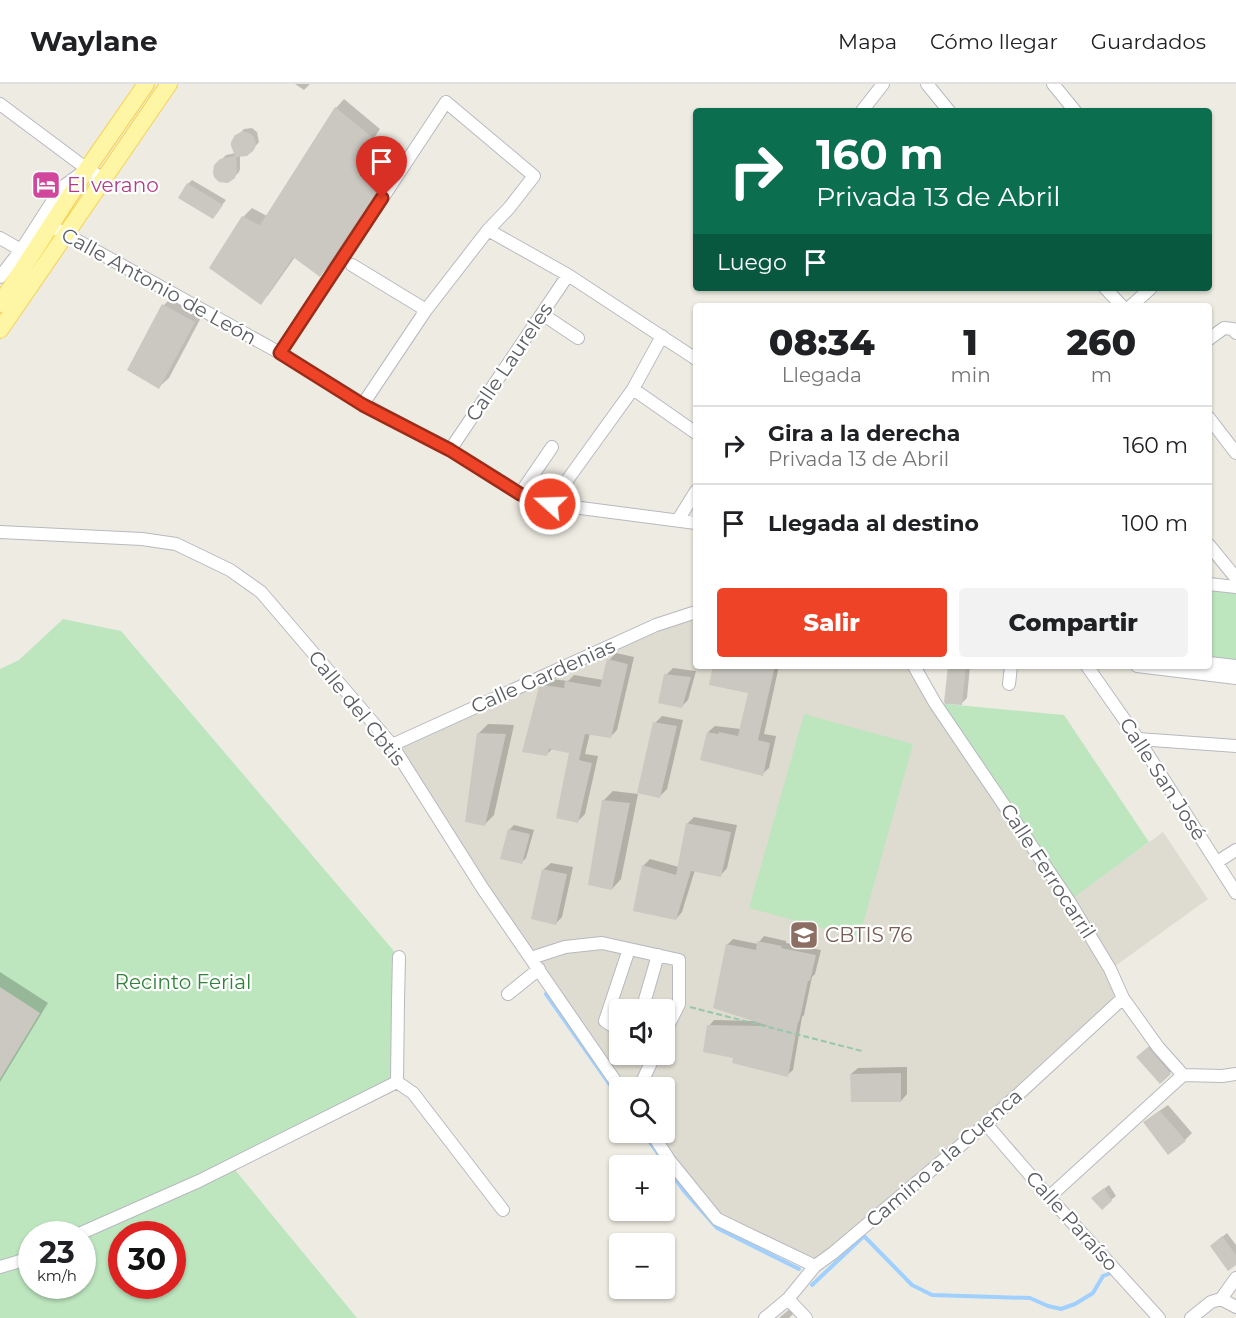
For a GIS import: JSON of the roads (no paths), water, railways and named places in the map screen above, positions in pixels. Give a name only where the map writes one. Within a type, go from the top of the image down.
[{"type":"main road","points":[[0,304],[87,169],[146,84]]},
{"type":"main road","points":[[0,330],[169,84]]},
{"type":"street","points":[[864,108],[883,84]]},
{"type":"street","points":[[927,84],[947,108]]},
{"type":"street","points":[[1053,84],[1073,108]]},
{"type":"street","points":[[280,353],[446,102],[534,176],[488,230],[426,310],[363,405]]},
{"type":"street","points":[[0,104],[87,169],[104,179]]},
{"type":"street","points":[[0,277],[21,250],[61,188],[87,169]]},
{"type":"street","name":"Calle Antonio de León","points":[[51,226],[280,353],[363,405],[450,450],[520,494],[550,504],[693,522]]},
{"type":"street","points":[[488,230],[568,275],[693,357]]},
{"type":"street","points":[[0,238],[21,250]]},
{"type":"street","points":[[352,265],[426,310]]},
{"type":"street","name":"Calle Laureles","points":[[450,450],[568,275]]},
{"type":"street","points":[[1108,291],[1119,303]]},
{"type":"street","points":[[1134,303],[1148,291]]},
{"type":"street","points":[[542,314],[578,338]]},
{"type":"street","points":[[1212,337],[1224,328],[1233,329],[1236,333]]},
{"type":"street","points":[[550,504],[633,389],[662,336]]},
{"type":"street","points":[[633,389],[693,431]]},
{"type":"street","points":[[1212,422],[1236,453]]},
{"type":"street","points":[[520,494],[552,447]]},
{"type":"street","points":[[678,520],[693,495]]},
{"type":"street","name":"Calle del Cbtis","points":[[0,532],[142,539],[176,544],[230,570],[261,592],[392,745],[483,889],[613,1077]]},
{"type":"street","points":[[1212,549],[1236,578]]},
{"type":"street","points":[[1212,584],[1236,587]]},
{"type":"street","name":"Calle Gardenias","points":[[392,745],[656,625],[693,613]]},
{"type":"street","points":[[1212,663],[1236,666]]},
{"type":"street","name":"Calle Ferrocarril","points":[[916,669],[935,703],[1069,901],[1110,969],[1123,998],[1158,1047],[1183,1075]]},
{"type":"street","points":[[1009,684],[1011,669]]},
{"type":"street","name":"Calle San José","points":[[1089,669],[1138,739],[1236,893]]},
{"type":"street","points":[[1162,669],[1236,678]]},
{"type":"street","points":[[1138,739],[1236,746]]},
{"type":"street","points":[[1217,862],[1236,850]]},
{"type":"street","points":[[531,958],[565,947],[602,943],[679,960],[679,1004],[675,1012]]},
{"type":"street","points":[[612,999],[629,949]]},
{"type":"street","points":[[645,999],[658,955]]},
{"type":"street","points":[[397,1082],[399,957]]},
{"type":"street","points":[[508,994],[539,969]]},
{"type":"street","name":"Camino a la Cuenca","points":[[765,1318],[788,1299],[815,1266],[986,1124],[1123,998]]},
{"type":"street","points":[[609,1009],[605,1021],[609,1024]]},
{"type":"street","points":[[1049,1197],[1183,1075],[1236,1074]]},
{"type":"street","points":[[397,1082],[412,1093],[503,1210]]},
{"type":"street","points":[[96,1227],[200,1181],[397,1082]]},
{"type":"street","name":"Calle Paraíso","points":[[986,1124],[1159,1318]]},
{"type":"street","points":[[658,1143],[717,1220],[815,1266]]},
{"type":"street","points":[[0,1267],[18,1262]]},
{"type":"street","points":[[1191,1318],[1211,1302],[1221,1299],[1236,1278]]},
{"type":"street","points":[[788,1299],[806,1318]]},
{"type":"street","points":[[1221,1299],[1236,1307]]},
{"type":"waterway","points":[[546,994],[609,1083]]},
{"type":"waterway","points":[[651,1143],[684,1191],[717,1228],[799,1269]]},
{"type":"waterway","points":[[812,1285],[864,1236],[912,1285],[932,1295],[1030,1298],[1061,1309],[1093,1293],[1103,1276],[1111,1273]]},
{"type":"place","name":"El verano","points":[[46,185]]},
{"type":"place","name":"CBTIS 76","points":[[804,935]]},
{"type":"park label","name":"Recinto Ferial","points":[[183,982]]}]
